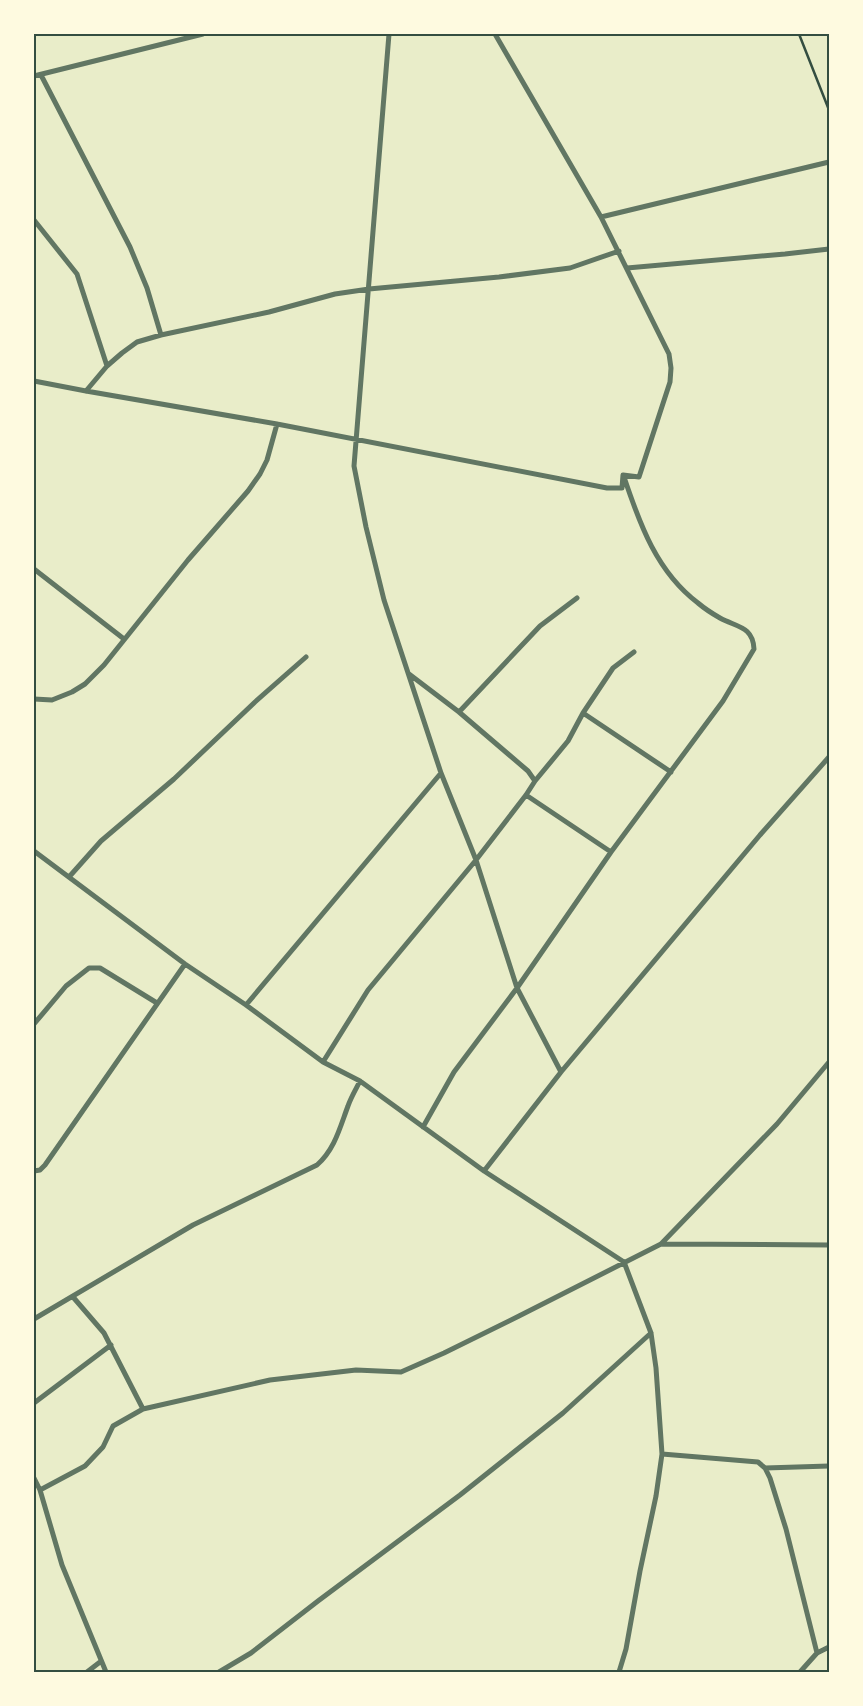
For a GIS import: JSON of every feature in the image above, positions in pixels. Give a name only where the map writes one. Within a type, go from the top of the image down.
[{"type":"street","points":[[34,76],[203,34]]},
{"type":"street","points":[[389,34],[354,466],[366,527],[384,600],[441,773],[476,860],[517,988],[561,1072]]},
{"type":"street","points":[[495,34],[601,217],[669,354],[670,382],[639,477],[623,475]]},
{"type":"street","points":[[41,75],[130,247],[161,335]]},
{"type":"street","points":[[601,217],[829,162]]},
{"type":"street","points":[[34,220],[78,274],[107,366]]},
{"type":"street","points":[[627,268],[829,249]]},
{"type":"street","points":[[86,391],[107,366],[137,342],[161,335],[269,312],[335,294],[570,268],[619,252]]},
{"type":"street","points":[[34,381],[277,424],[607,488],[622,488],[623,475]]},
{"type":"street","points":[[34,699],[52,700],[72,692],[85,684],[104,665],[260,474],[267,460],[277,424]]},
{"type":"street","points":[[423,1126],[454,1072],[517,988],[611,852],[723,701],[754,648],[754,641],[744,628],[721,619],[698,604],[676,585],[654,551],[636,514],[623,475]]},
{"type":"street","points":[[34,569],[124,639]]},
{"type":"street","points":[[460,712],[540,626],[578,598]]},
{"type":"street","points":[[323,1062],[368,990],[476,860],[535,781],[568,741],[582,713],[614,668],[634,652]]},
{"type":"street","points":[[68,877],[101,841],[159,792],[306,657]]},
{"type":"street","points":[[408,674],[460,712],[528,771],[535,781]]},
{"type":"street","points":[[582,713],[671,772]]},
{"type":"street","points":[[484,1172],[561,1072],[760,835],[829,757]]},
{"type":"street","points":[[246,1005],[441,773]]},
{"type":"street","points":[[526,795],[611,852]]},
{"type":"street","points":[[34,851],[185,964],[246,1005],[323,1062],[360,1080],[484,1172],[624,1262],[650,1333],[656,1368],[662,1454],[656,1496],[626,1649],[619,1672]]},
{"type":"street","points":[[34,1171],[40,1170],[45,1165],[185,964]]},
{"type":"street","points":[[34,1024],[66,986],[89,968],[100,968],[157,1003]]},
{"type":"street","points":[[40,1490],[85,1466],[103,1448],[113,1426],[143,1409],[270,1380],[356,1370],[401,1372],[469,1341],[661,1244],[777,1124],[829,1062]]},
{"type":"street","points":[[34,1318],[73,1297],[193,1225],[317,1165],[333,1145],[348,1104],[360,1080]]},
{"type":"street","points":[[661,1244],[829,1245]]},
{"type":"street","points":[[73,1297],[104,1333],[143,1409]]},
{"type":"street","points":[[219,1672],[251,1653],[460,1495],[563,1413],[650,1333]]},
{"type":"street","points":[[34,1403],[111,1345]]},
{"type":"street","points":[[662,1454],[752,1461],[758,1462],[765,1468],[786,1529],[817,1653]]},
{"type":"street","points":[[765,1468],[829,1466]]},
{"type":"street","points":[[34,1478],[40,1490],[62,1565],[100,1662],[106,1672]]},
{"type":"street","points":[[800,1672],[817,1653],[829,1647]]},
{"type":"street","points":[[87,1672],[100,1662]]},
{"type":"path","points":[[799,34],[829,110]]}]
